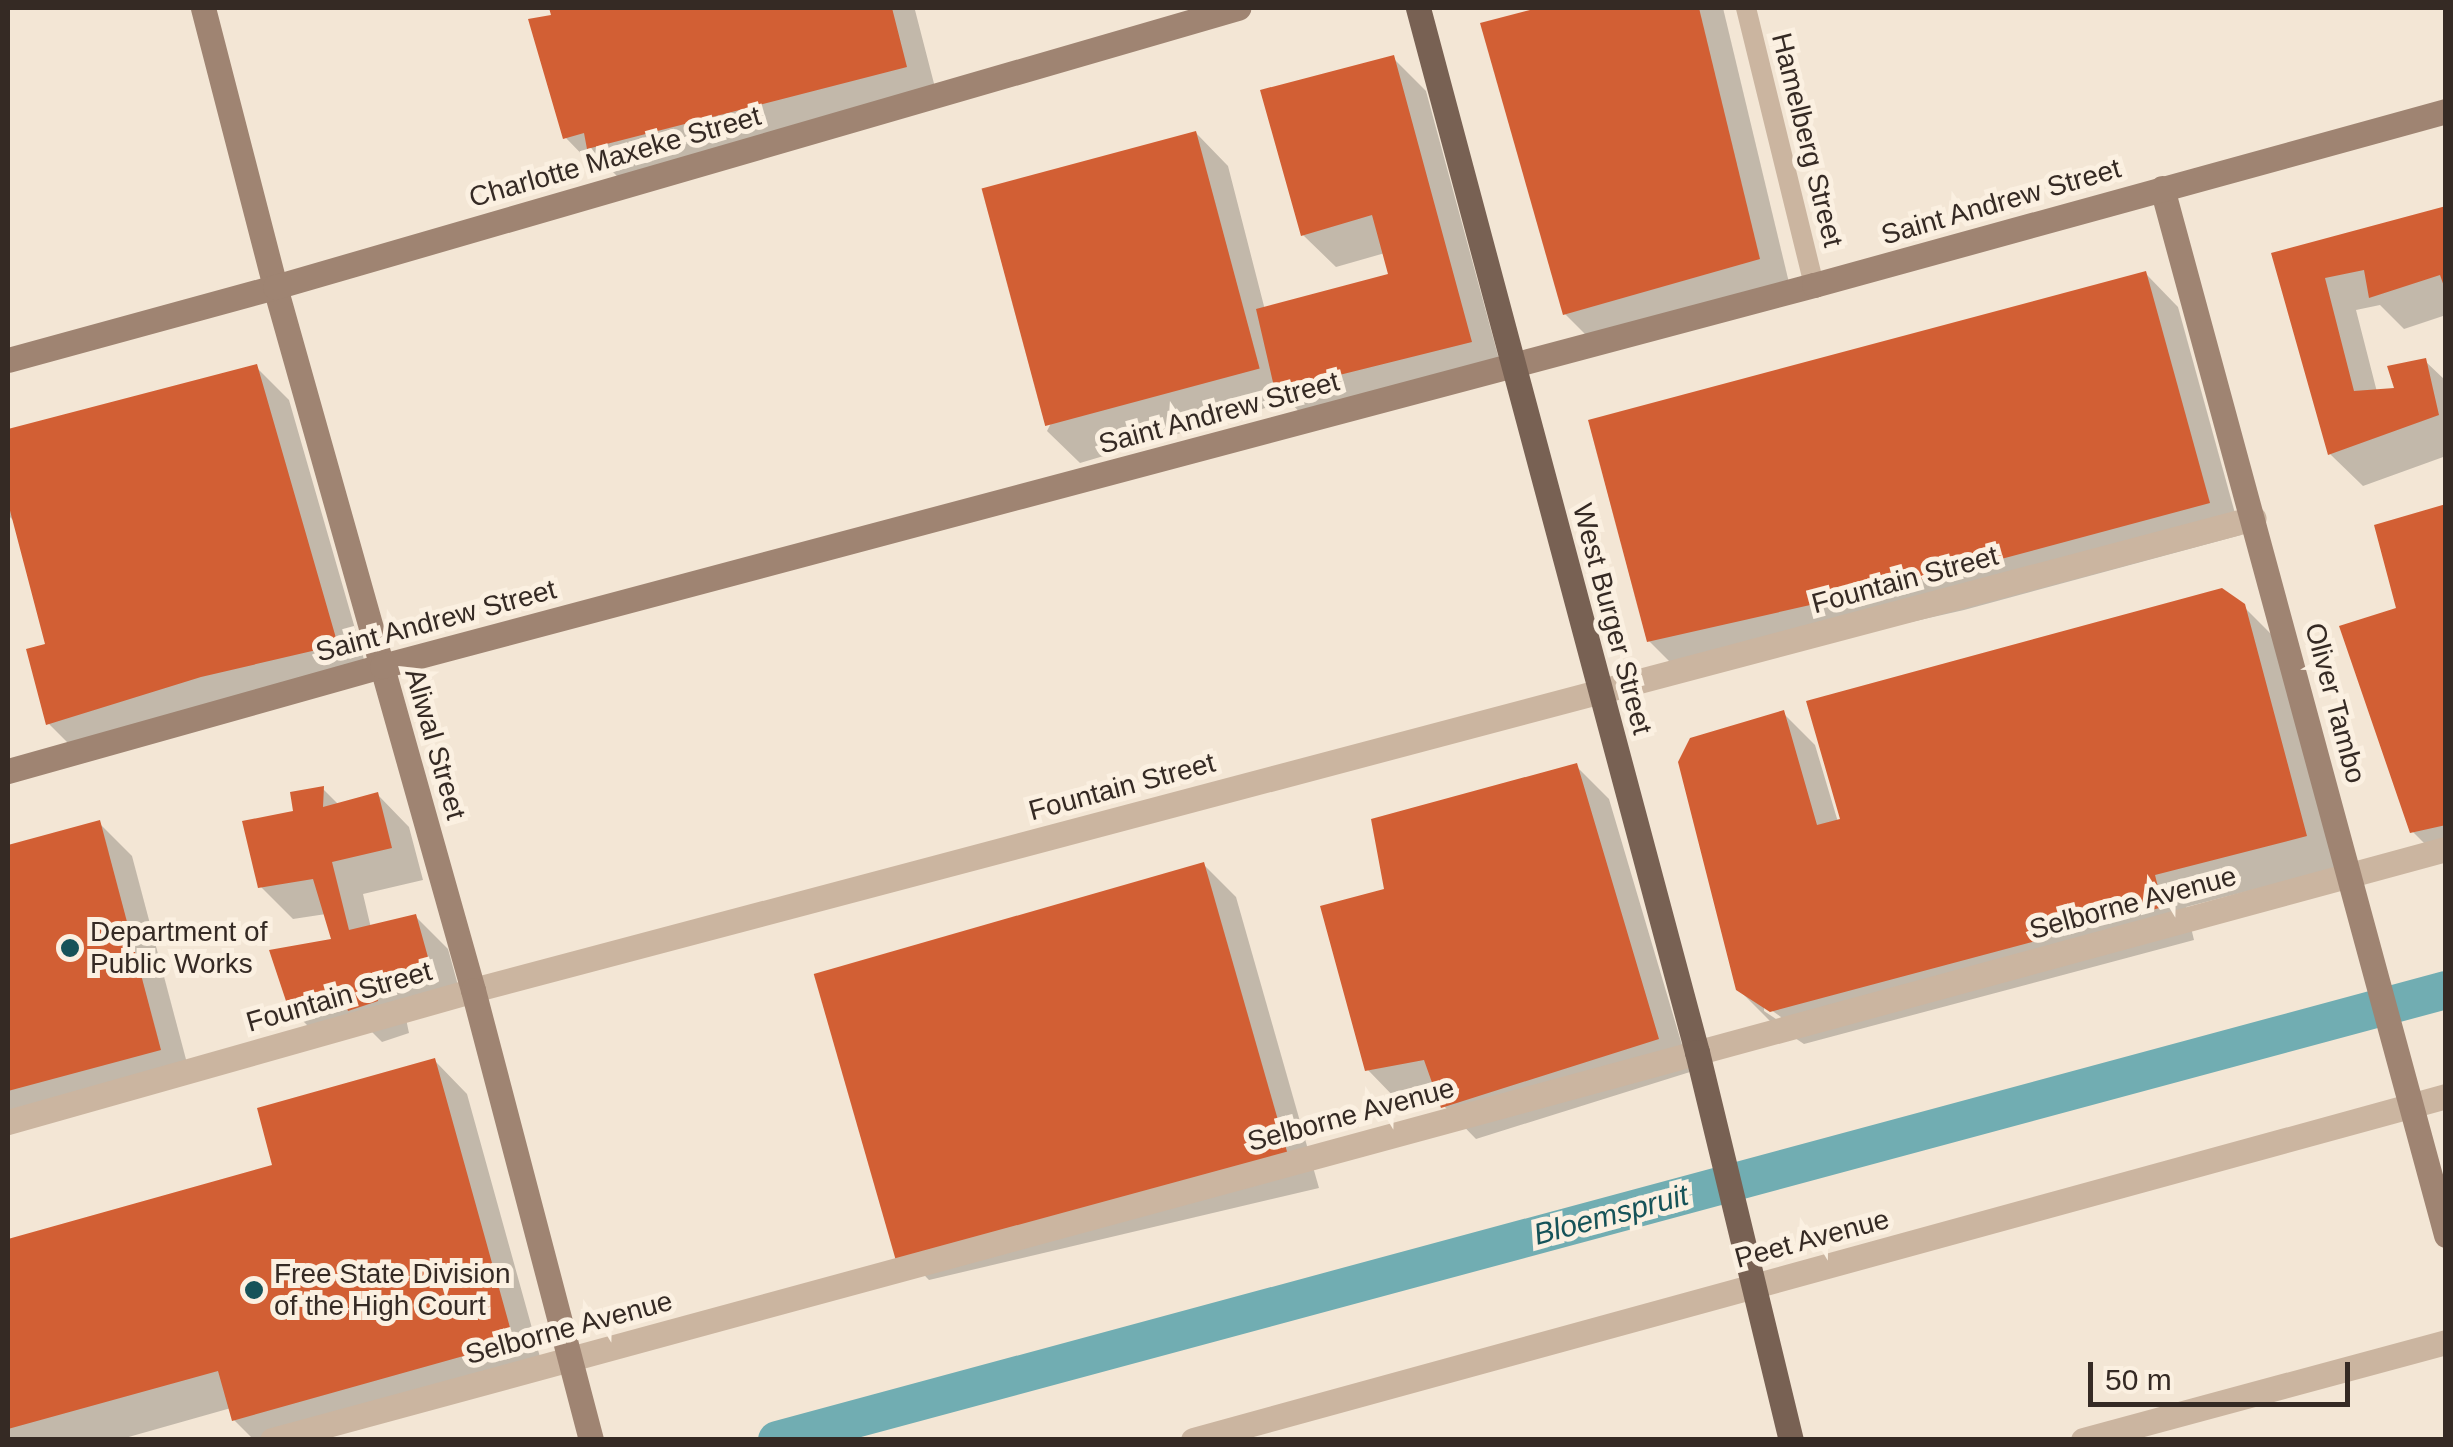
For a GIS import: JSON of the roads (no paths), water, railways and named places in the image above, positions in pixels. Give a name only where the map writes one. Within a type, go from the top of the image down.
[{"type":"main road","name":"West Burger Street","points":[[1418,8],[1696,1052],[1791,1440]]},
{"type":"street","name":"Aliwal Street","points":[[203,8],[275,287],[473,990],[590,1440]]},
{"type":"street","name":"Charlotte Maxeke Street","points":[[8,360],[275,287],[1238,8]]},
{"type":"street","name":"Saint Andrew Street","points":[[8,771],[382,666],[1814,285],[2446,111]]},
{"type":"street","name":"Oliver Tambo","points":[[2162,188],[2446,1235]]},
{"type":"street","name":"Fountain Street","points":[[8,1122],[473,990],[2254,518]]},
{"type":"street","name":"Selborne Avenue","points":[[272,1440],[2446,849]]},
{"type":"street","name":"Peet Avenue","points":[[1193,1440],[2446,1096]]},
{"type":"street","points":[[2083,1440],[2446,1342]]},
{"type":"lane","name":"Hamelberg Street","points":[[1746,8],[1814,285]]},
{"type":"waterway","name":"Bloemspruit","points":[[777,1440],[2446,990]]},
{"type":"place","name":"Department of Public Works","points":[[70,948]]},
{"type":"place","name":"Free State Division of the High Court","points":[[254,1290]]}]
